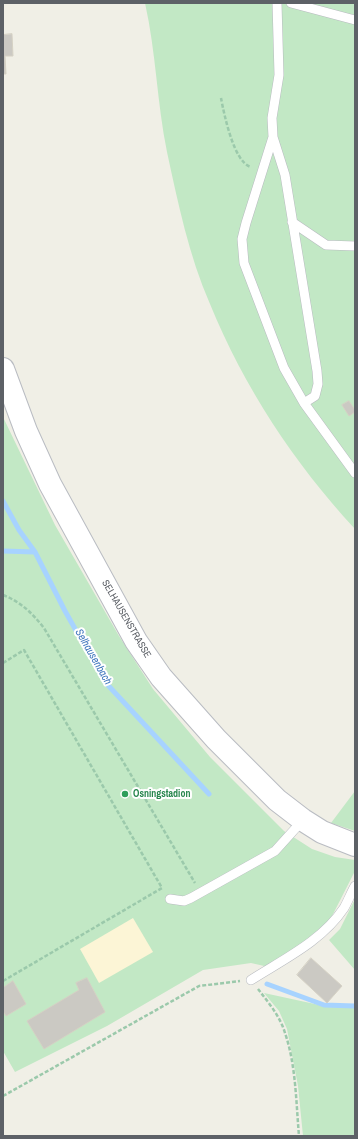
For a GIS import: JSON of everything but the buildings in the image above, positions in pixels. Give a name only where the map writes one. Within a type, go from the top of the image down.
[{"type":"street","name":"SELHAUSENSTRASSE","points":[[3,369],[26,432],[50,484],[136,641],[161,677],[216,740],[277,800],[303,820],[328,834],[355,844]]},
{"type":"lane","points":[[277,3],[279,75],[272,118],[274,137],[285,175],[317,377],[315,396],[304,403]]},
{"type":"lane","points":[[291,3],[355,20]]},
{"type":"lane","points":[[274,137],[242,239],[244,263],[284,368],[304,403],[355,473]]},
{"type":"lane","points":[[292,222],[326,245],[355,246]]},
{"type":"lane","points":[[170,899],[184,901],[275,851],[303,820]]},
{"type":"lane","points":[[251,980],[316,938],[342,911],[355,886]]},
{"type":"path","points":[[221,98],[228,131],[244,163],[248,167],[254,167],[266,162]]},
{"type":"path","points":[[3,595],[19,603],[33,614],[44,628],[201,893]]},
{"type":"path","points":[[3,662],[24,650],[162,888],[3,980]]},
{"type":"path","points":[[3,1096],[199,986],[251,980],[276,1014],[285,1032],[290,1057],[299,1136]]},
{"type":"green space","points":[[145,3],[355,3],[355,529],[311,478],[272,423],[238,365],[210,304],[190,248],[175,191],[164,134],[152,40]]},
{"type":"green space","name":"Osningstadion","points":[[3,417],[55,525],[119,636],[153,689],[210,757],[284,831],[312,849],[335,857],[355,860],[355,871],[330,920],[273,968],[251,963],[203,970],[107,1026],[15,1072],[3,1051]]},
{"type":"green space","points":[[355,791],[355,831],[331,823]]},
{"type":"green space","points":[[355,899],[355,970],[329,940],[340,929]]},
{"type":"green space","points":[[264,993],[324,1006],[355,1008],[355,1136],[303,1136],[298,1086],[287,1029],[279,1011]]},
{"type":"sand","points":[[133,918],[153,952],[99,983],[80,949]]},
{"type":"waterway","name":"Selhausenbach","points":[[3,501],[19,530],[35,552],[65,611],[105,682],[209,794]]},
{"type":"waterway","points":[[3,551],[35,552]]},
{"type":"waterway","name":"Selhausenbach","points":[[267,984],[324,1005],[355,1006]]},
{"type":"place","name":"Osningstadion","points":[[125,794]]}]
